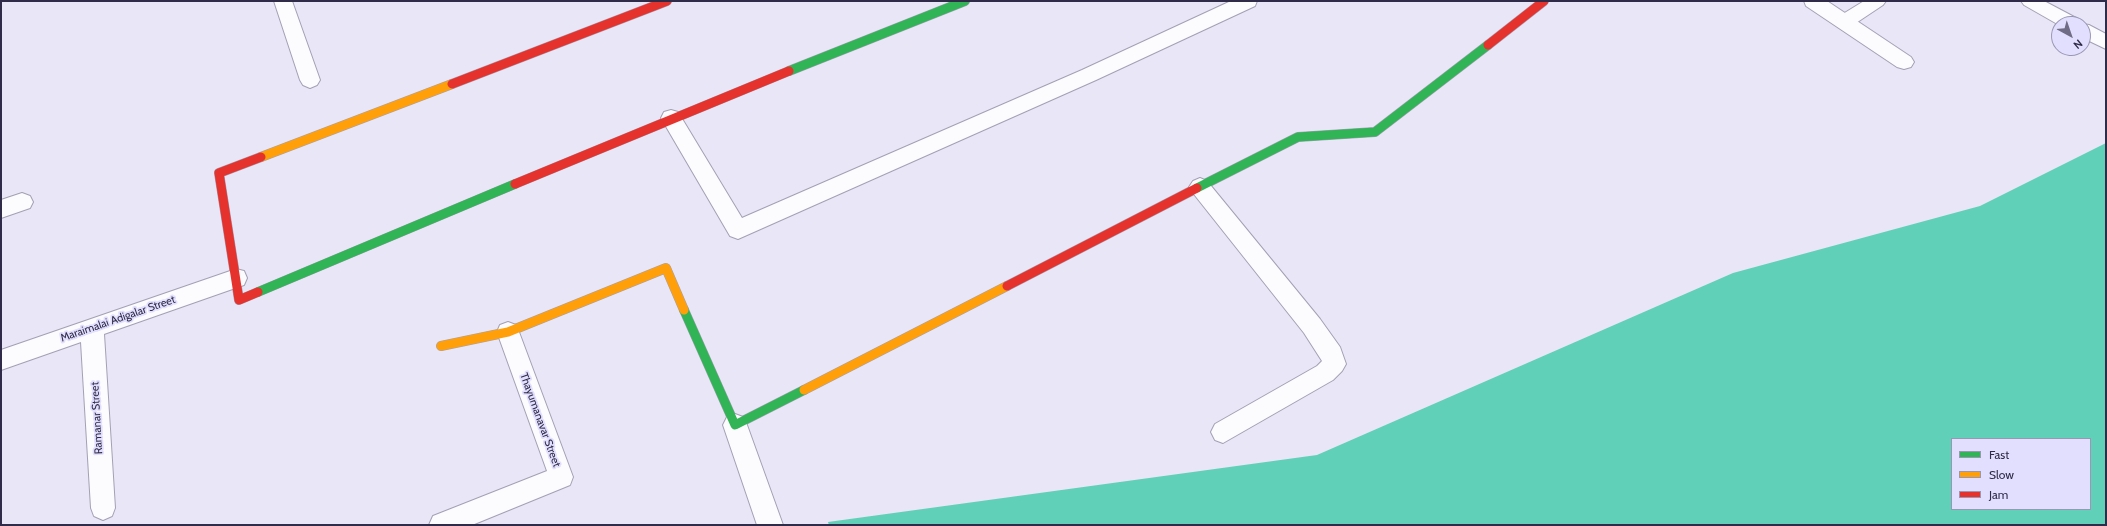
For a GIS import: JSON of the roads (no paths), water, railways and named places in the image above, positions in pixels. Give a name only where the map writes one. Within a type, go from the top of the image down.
[{"type":"street","points":[[283,1],[310,80]]},
{"type":"street","points":[[667,1],[219,173],[239,300],[670,118],[965,1]]},
{"type":"street","points":[[670,118],[738,230],[1089,75],[1248,1]]},
{"type":"street","points":[[735,425],[1298,137],[1375,132],[1544,1]]},
{"type":"street","points":[[1813,1],[1904,62]]},
{"type":"street","points":[[1200,187],[1312,326],[1332,354],[1334,364],[1325,373],[1222,432]]},
{"type":"street","points":[[1,209],[22,202]]},
{"type":"street","points":[[441,346],[508,332],[666,268],[735,425],[770,525]]},
{"type":"street","name":"Maraimalai Adigalar Street","points":[[1,360],[236,278]]},
{"type":"street","name":"Ramanar Street","points":[[92,328],[103,508]]},
{"type":"street","name":"Thayumanavar Street","points":[[442,525],[561,477],[508,332]]},
{"type":"lane","points":[[1844,22],[1877,1]]},
{"type":"lane","points":[[2030,1],[2057,16]]},
{"type":"lane","points":[[2091,34],[2106,42]]}]
